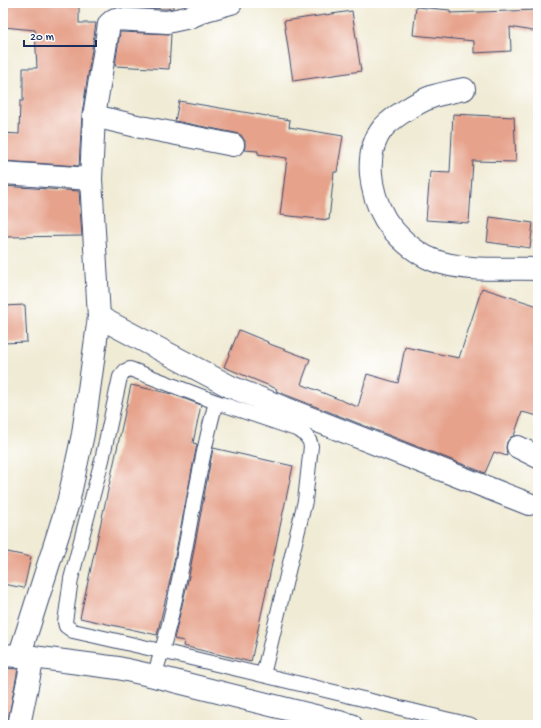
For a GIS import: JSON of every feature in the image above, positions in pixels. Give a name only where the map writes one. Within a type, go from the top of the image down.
[{"type":"street","points":[[19,725],[18,656],[68,503],[82,434],[99,317],[91,179],[94,116],[109,24],[115,19],[167,22],[231,3]]},
{"type":"street","points":[[464,89],[434,96],[416,104],[384,128],[374,142],[371,158],[371,175],[375,196],[385,219],[398,235],[413,249],[432,260],[448,265],[467,268],[538,269]]},
{"type":"street","points":[[94,116],[233,145]]},
{"type":"street","points":[[3,173],[91,179]]},
{"type":"street","points":[[99,317],[231,387],[529,504]]},
{"type":"street","points":[[518,447],[538,457]]},
{"type":"street","points":[[18,656],[118,668],[351,725]]},
{"type":"lane","points":[[263,675],[305,501],[311,446],[308,437],[299,430],[216,402],[130,369],[125,371],[120,377],[102,460],[71,579],[65,622],[66,626],[70,630],[471,725]]},
{"type":"lane","points":[[154,676],[162,651],[183,560],[209,428],[216,402]]},
{"type":"building","points":[[3,3],[79,3],[79,23],[96,23],[82,114],[79,166],[3,161],[3,133],[19,134],[20,101],[23,101],[23,68],[37,68],[35,30],[3,27]]},
{"type":"building","points":[[130,3],[173,3],[173,8],[130,7]]},
{"type":"building","points":[[416,7],[450,10],[450,13],[538,10],[538,32],[510,27],[511,51],[474,53],[474,41],[413,35]]},
{"type":"building","points":[[352,11],[361,71],[293,81],[284,21]]},
{"type":"building","points":[[120,32],[171,34],[169,69],[115,66]]},
{"type":"building","points":[[179,101],[290,120],[289,127],[343,136],[337,172],[334,172],[329,220],[280,215],[287,158],[258,154],[258,151],[244,150],[245,141],[241,135],[235,133],[175,121]]},
{"type":"building","points":[[453,114],[514,117],[516,162],[473,161],[469,223],[426,220],[430,172],[450,173]]},
{"type":"building","points":[[3,186],[79,191],[82,236],[3,237]]},
{"type":"building","points":[[490,217],[533,223],[530,248],[487,242]]},
{"type":"building","points":[[482,288],[538,306],[538,416],[522,412],[514,436],[507,442],[507,456],[494,452],[485,473],[276,391],[277,389],[224,367],[239,330],[268,342],[267,343],[310,359],[301,384],[358,407],[367,374],[398,383],[405,347],[459,358]]},
{"type":"building","points":[[25,305],[27,342],[3,343],[3,306]]},
{"type":"building","points":[[131,385],[172,394],[201,405],[193,443],[197,444],[172,572],[157,635],[80,618]]},
{"type":"building","points":[[213,448],[293,466],[251,662],[183,646],[184,641],[174,639],[189,576]]},
{"type":"building","points":[[3,551],[31,557],[24,588],[3,584]]},
{"type":"building","points":[[3,668],[18,669],[7,725],[3,725]]}]
